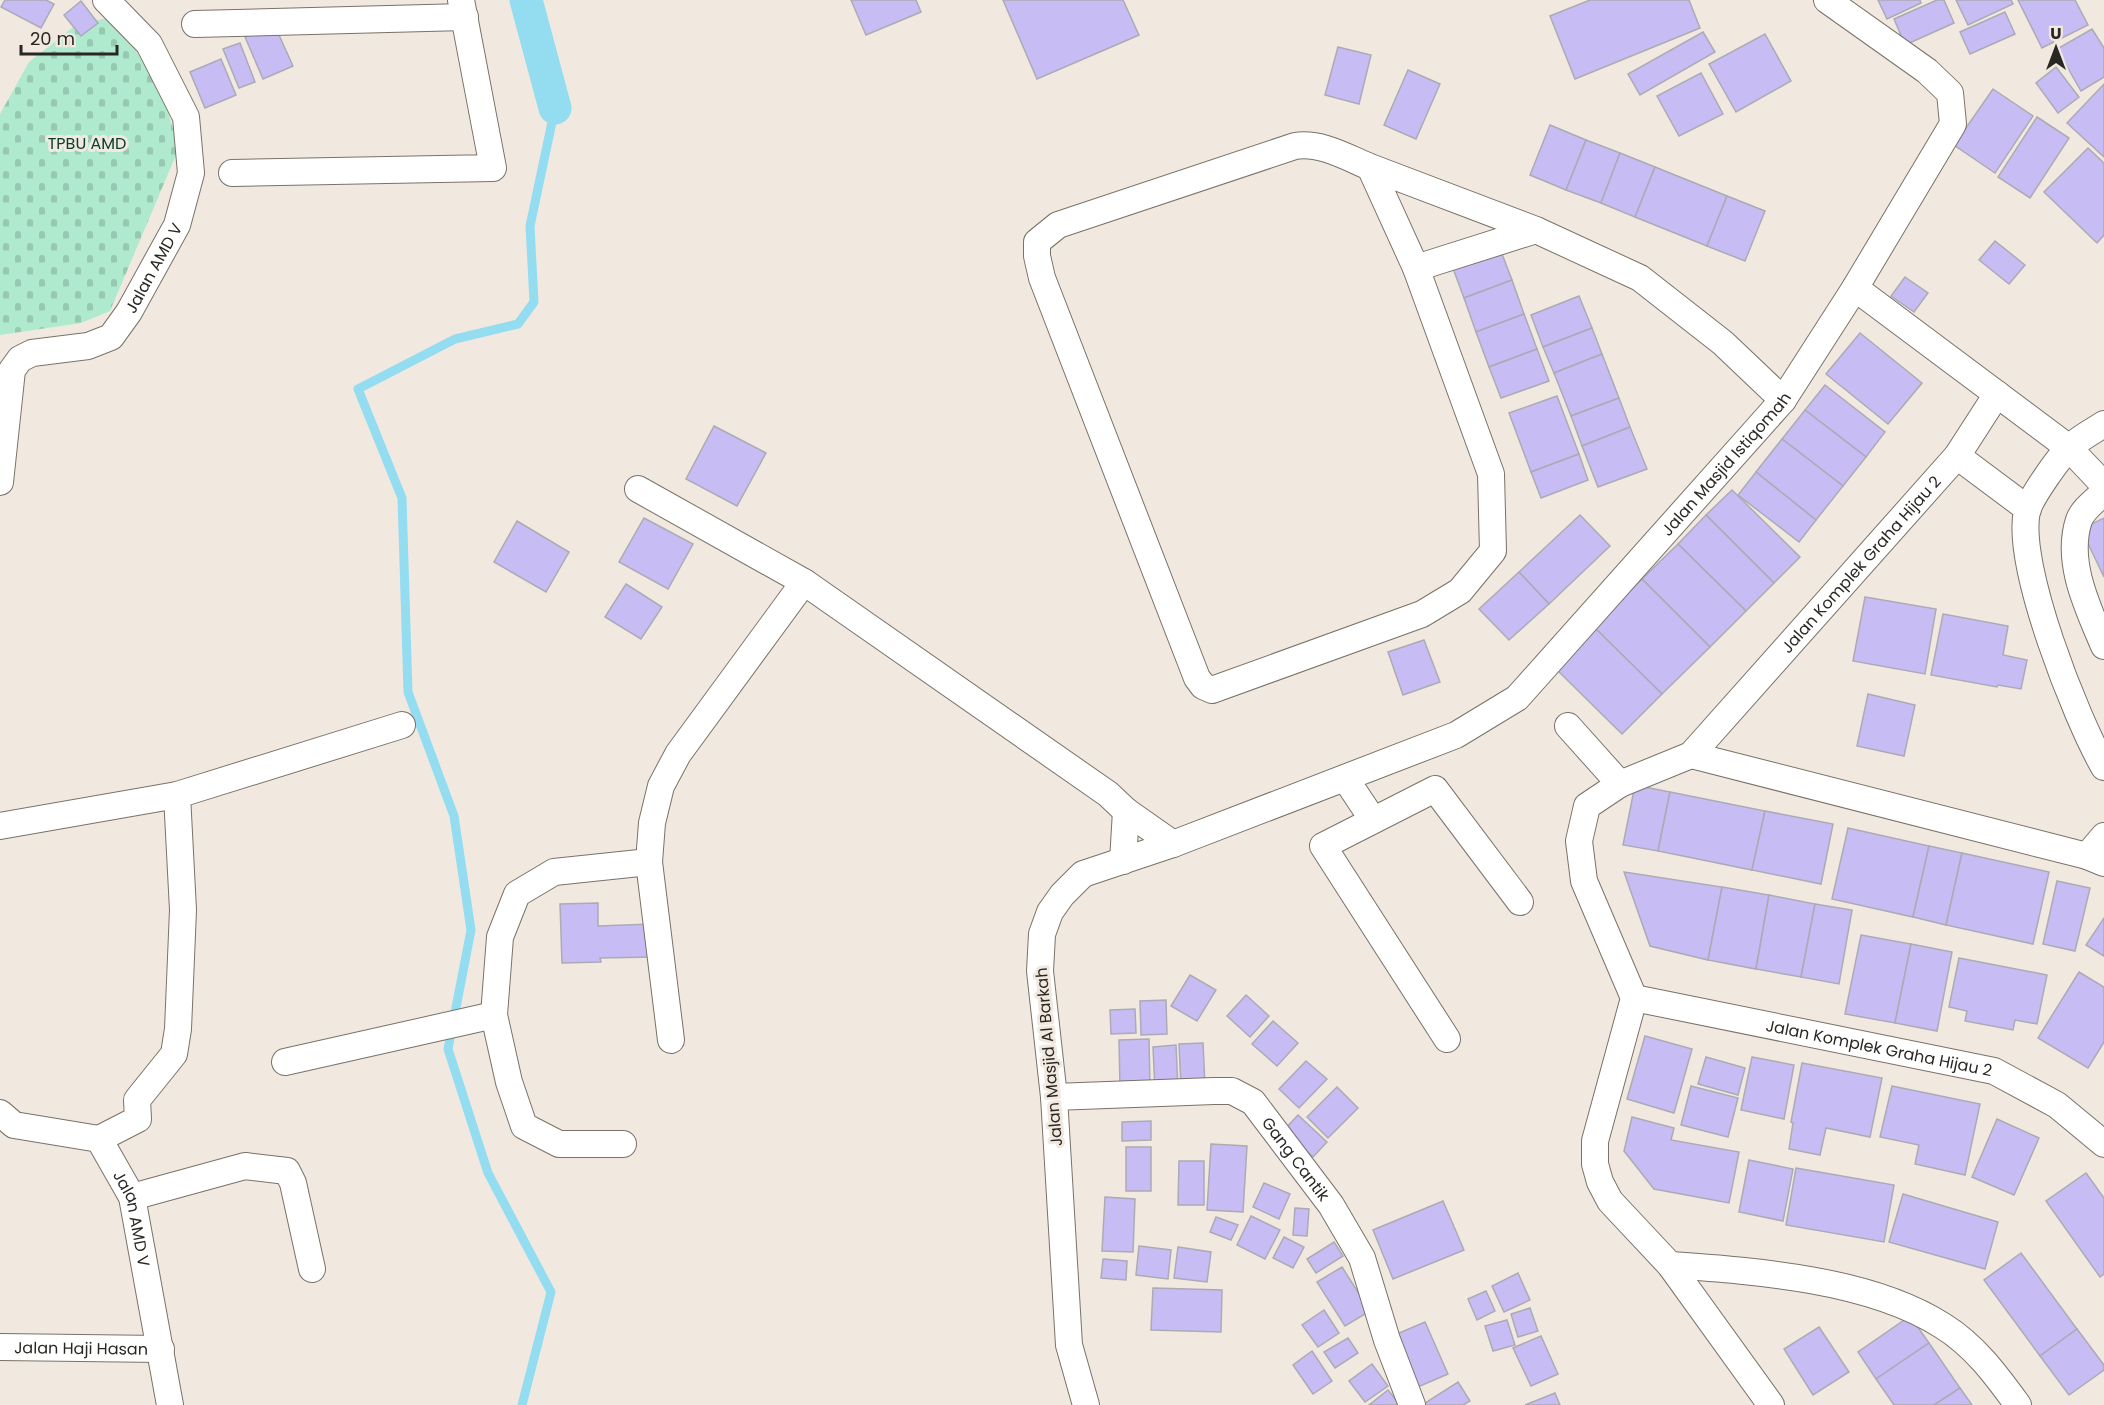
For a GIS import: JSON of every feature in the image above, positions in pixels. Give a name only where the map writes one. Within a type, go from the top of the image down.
[{"type":"street","name":"Jalan AMD V","points":[[0,482],[12,370],[20,359],[32,353],[88,346],[111,337],[129,312],[177,225],[190,173],[186,117],[149,44],[106,0]]},
{"type":"street","name":"Jalan Masjid Istiqomah","points":[[1260,808],[1456,735],[1517,698],[1783,400],[1855,288],[1953,124],[1950,93],[1927,71],[1827,0]]},
{"type":"street","points":[[195,24],[463,9],[493,168],[232,173]]},
{"type":"street","points":[[1370,167],[1416,268],[1491,474],[1493,551],[1460,591],[1422,614],[1212,690],[1203,686],[1197,678],[1042,278],[1036,256],[1036,242],[1058,225],[1305,144],[1332,151],[1536,230],[1640,278],[1723,344],[1783,400]]},
{"type":"street","points":[[1416,268],[1536,230]]},
{"type":"street","points":[[1855,288],[2069,447],[2104,485]]},
{"type":"street","name":"Jalan Komplek Graha Hijau 2","points":[[1997,394],[1958,456],[1691,755],[1620,784],[1587,806],[1582,825],[1579,858],[1588,892],[1634,998],[1994,1071],[2057,1105],[2104,1144]]},
{"type":"street","points":[[2104,424],[2069,447],[2028,509],[2025,529],[2031,571],[2048,633],[2069,692],[2104,767]]},
{"type":"street","points":[[1958,456],[2028,509]]},
{"type":"street","points":[[638,489],[804,582],[1108,794],[1126,811],[1183,840]]},
{"type":"street","points":[[2104,492],[2080,518],[2076,561],[2084,599],[2104,646]]},
{"type":"street","points":[[671,1040],[649,862],[652,823],[661,786],[678,754],[804,582]]},
{"type":"street","points":[[0,826],[177,795],[402,725]]},
{"type":"street","points":[[1568,726],[1620,784]]},
{"type":"street","points":[[1691,755],[2096,859],[2104,836]]},
{"type":"street","points":[[1345,778],[1373,820]]},
{"type":"street","points":[[1447,1039],[1323,846],[1435,789],[1520,902]]},
{"type":"street","points":[[0,1113],[14,1125],[99,1139],[138,1119],[137,1100],[174,1054],[178,1029],[183,910],[177,795]]},
{"type":"street","name":"Jalan Masjid Al Barkah","points":[[1086,1405],[1069,1345],[1054,1097],[1040,971],[1042,934],[1050,912],[1062,895],[1083,874],[1183,840],[1260,808]]},
{"type":"street","points":[[1123,861],[1126,811]]},
{"type":"street","points":[[623,1144],[559,1144],[524,1126],[509,1082],[494,1015],[500,937],[517,894],[554,872],[649,862]]},
{"type":"street","points":[[1634,998],[1595,1141],[1595,1164],[1599,1182],[1610,1201],[1670,1265],[1772,1405]]},
{"type":"street","points":[[285,1062],[494,1015]]},
{"type":"street","name":"Gang Cantik","points":[[1054,1097],[1232,1091],[1253,1102],[1331,1205],[1362,1258],[1387,1340],[1412,1405]]},
{"type":"street","name":"Jalan AMD V","points":[[99,1139],[132,1197],[170,1405]]},
{"type":"street","points":[[132,1197],[245,1166],[287,1171],[293,1183],[312,1269]]},
{"type":"street","points":[[1670,1265],[1748,1270],[1841,1285],[1907,1308],[1943,1325],[1962,1339],[1994,1372],[2018,1405]]},
{"type":"street","name":"Jalan Haji Hasan","points":[[0,1347],[161,1349]]},
{"type":"green space","name":"TPBU AMD","points":[[112,17],[159,83],[179,148],[110,311],[81,323],[0,335],[0,114],[29,62],[76,25]]},
{"type":"building","points":[[5,0],[46,0],[54,4],[41,28],[1,7]]},
{"type":"building","points":[[851,0],[916,0],[921,12],[866,35]]},
{"type":"building","points":[[1003,0],[1123,0],[1139,35],[1037,79]]},
{"type":"building","points":[[1590,0],[1689,0],[1700,28],[1575,79],[1550,16]]},
{"type":"building","points":[[1878,0],[1920,0],[1921,3],[1887,19]]},
{"type":"building","points":[[1937,0],[1944,0],[1954,23],[1905,45],[1894,19]]},
{"type":"building","points":[[1956,0],[2011,0],[2013,4],[1968,25]]},
{"type":"building","points":[[2018,0],[2075,0],[2088,25],[2042,48]]},
{"type":"building","points":[[81,1],[98,23],[81,36],[64,15]]},
{"type":"building","points":[[2005,12],[2015,34],[1970,54],[1960,32]]},
{"type":"building","points":[[274,24],[293,66],[263,79],[245,37]]},
{"type":"building","points":[[2092,29],[2104,48],[2104,77],[2081,91],[2057,49]]},
{"type":"building","points":[[1703,32],[1715,52],[1640,95],[1628,74]]},
{"type":"building","points":[[1765,34],[1791,81],[1736,112],[1709,64]]},
{"type":"building","points":[[240,43],[255,82],[239,88],[223,49]]},
{"type":"building","points":[[1338,47],[1371,55],[1359,104],[1325,95]]},
{"type":"building","points":[[221,59],[236,95],[205,108],[190,72]]},
{"type":"building","points":[[2056,67],[2079,97],[2058,113],[2036,83]]},
{"type":"building","points":[[1408,70],[1440,84],[1416,139],[1384,125]]},
{"type":"building","points":[[1701,73],[1723,114],[1679,136],[1657,96]]},
{"type":"building","points":[[2104,84],[2104,157],[2067,123]]},
{"type":"building","points":[[1993,89],[2033,116],[1995,173],[1954,145]]},
{"type":"building","points":[[2037,117],[2069,138],[2030,198],[1998,177]]},
{"type":"building","points":[[1550,125],[1586,140],[1566,190],[1530,175]]},
{"type":"building","points":[[1586,140],[1620,153],[1601,203],[1566,190]]},
{"type":"building","points":[[2088,148],[2104,163],[2104,235],[2097,243],[2044,192]]},
{"type":"building","points":[[1620,153],[1655,167],[1635,217],[1601,203]]},
{"type":"building","points":[[1655,167],[1727,196],[1707,246],[1635,217]]},
{"type":"building","points":[[1727,196],[1765,211],[1745,261],[1707,246]]},
{"type":"building","points":[[1995,241],[2025,265],[2009,284],[1979,260]]},
{"type":"building","points":[[1499,246],[1512,280],[1464,298],[1451,263]]},
{"type":"building","points":[[1905,277],[1928,293],[1914,312],[1891,296]]},
{"type":"building","points":[[1512,280],[1524,314],[1476,332],[1464,298]]},
{"type":"building","points":[[1579,296],[1592,328],[1543,347],[1531,315]]},
{"type":"building","points":[[1524,314],[1537,349],[1489,367],[1476,332]]},
{"type":"building","points":[[1592,328],[1602,354],[1554,373],[1543,347]]},
{"type":"building","points":[[1860,333],[1922,383],[1888,424],[1826,374]]},
{"type":"building","points":[[1537,349],[1549,381],[1501,398],[1489,367]]},
{"type":"building","points":[[1602,354],[1619,398],[1571,416],[1554,373]]},
{"type":"building","points":[[1825,385],[1885,432],[1866,457],[1805,410]]},
{"type":"building","points":[[1557,396],[1579,454],[1531,472],[1509,413]]},
{"type":"building","points":[[1619,398],[1630,427],[1582,446],[1571,416]]},
{"type":"building","points":[[1805,410],[1866,457],[1843,486],[1782,439]]},
{"type":"building","points":[[714,426],[766,453],[737,506],[686,479]]},
{"type":"building","points":[[1630,427],[1647,469],[1598,487],[1582,446]]},
{"type":"building","points":[[1782,439],[1843,486],[1816,520],[1756,472]]},
{"type":"building","points":[[1579,454],[1588,480],[1541,498],[1531,472]]},
{"type":"building","points":[[1756,472],[1816,520],[1799,542],[1738,495]]},
{"type":"building","points":[[1732,490],[1800,557],[1774,583],[1706,515]]},
{"type":"building","points":[[1580,515],[1610,546],[1549,604],[1519,572]]},
{"type":"building","points":[[1706,515],[1774,583],[1746,611],[1678,544]]},
{"type":"building","points":[[644,518],[693,544],[668,589],[619,562]]},
{"type":"building","points":[[2104,518],[2104,577],[2081,529]]},
{"type":"building","points":[[517,521],[569,552],[546,592],[494,562]]},
{"type":"building","points":[[1678,544],[1746,611],[1710,647],[1642,579]]},
{"type":"building","points":[[1519,572],[1549,604],[1509,640],[1479,609]]},
{"type":"building","points":[[1642,579],[1710,647],[1662,694],[1594,627]]},
{"type":"building","points":[[626,584],[662,607],[641,639],[605,617]]},
{"type":"building","points":[[1865,597],[1936,609],[1925,674],[1853,661]]},
{"type":"building","points":[[1943,614],[2008,626],[2003,655],[2027,660],[2021,689],[1931,675]]},
{"type":"building","points":[[1594,627],[1662,694],[1622,734],[1554,667]]},
{"type":"building","points":[[1424,640],[1440,682],[1403,695],[1388,652]]},
{"type":"building","points":[[1868,694],[1915,705],[1904,756],[1857,746]]},
{"type":"building","points":[[1635,785],[1670,792],[1658,851],[1623,845]]},
{"type":"building","points":[[1670,792],[1765,811],[1752,870],[1658,851]]},
{"type":"building","points":[[1765,811],[1833,824],[1821,884],[1752,870]]},
{"type":"building","points":[[1848,828],[1929,846],[1913,917],[1832,899]]},
{"type":"building","points":[[1929,846],[1962,853],[1946,925],[1913,917]]},
{"type":"building","points":[[1962,853],[2049,872],[2033,944],[1946,925]]},
{"type":"building","points":[[1624,872],[1722,887],[1708,960],[1650,946]]},
{"type":"building","points":[[2057,881],[2090,888],[2075,951],[2043,944]]},
{"type":"building","points":[[1722,887],[1769,895],[1756,969],[1708,960]]},
{"type":"building","points":[[1769,895],[1815,904],[1801,977],[1756,969]]},
{"type":"building","points":[[598,903],[598,926],[652,924],[653,957],[600,958],[601,962],[562,963],[560,904]]},
{"type":"building","points":[[1815,904],[1852,910],[1839,984],[1801,977]]},
{"type":"building","points":[[2104,918],[2104,956],[2086,945]]},
{"type":"building","points":[[1861,935],[1911,944],[1895,1023],[1845,1014]]},
{"type":"building","points":[[1911,944],[1952,952],[1937,1031],[1895,1023]]},
{"type":"building","points":[[1959,958],[2047,975],[2037,1024],[2015,1020],[2013,1030],[1965,1021],[1967,1011],[1949,1007]]},
{"type":"building","points":[[2079,972],[2104,987],[2104,1042],[2088,1068],[2038,1038]]},
{"type":"building","points":[[1190,975],[1216,990],[1197,1021],[1171,1006]]},
{"type":"building","points":[[1246,995],[1269,1016],[1250,1037],[1227,1016]]},
{"type":"building","points":[[1166,1000],[1167,1034],[1141,1035],[1140,1001]]},
{"type":"building","points":[[1135,1009],[1136,1033],[1111,1034],[1110,1010]]},
{"type":"building","points":[[1273,1021],[1298,1043],[1277,1066],[1252,1044]]},
{"type":"building","points":[[1645,1036],[1692,1049],[1674,1113],[1627,1099]]},
{"type":"building","points":[[1149,1039],[1150,1086],[1120,1087],[1119,1040]]},
{"type":"building","points":[[1203,1043],[1205,1085],[1181,1086],[1179,1044]]},
{"type":"building","points":[[1176,1045],[1178,1089],[1155,1090],[1153,1047]]},
{"type":"building","points":[[1706,1057],[1745,1068],[1738,1095],[1698,1084]]},
{"type":"building","points":[[1752,1057],[1794,1065],[1784,1119],[1741,1110]]},
{"type":"building","points":[[1306,1061],[1327,1079],[1299,1108],[1279,1089]]},
{"type":"building","points":[[1802,1063],[1882,1078],[1870,1137],[1826,1128],[1820,1155],[1789,1149],[1793,1123],[1791,1122]]},
{"type":"building","points":[[1691,1086],[1738,1098],[1728,1137],[1681,1125]]},
{"type":"building","points":[[1892,1086],[1980,1104],[1965,1175],[1915,1164],[1919,1145],[1880,1137]]},
{"type":"building","points":[[1337,1087],[1358,1108],[1328,1138],[1307,1117]]},
{"type":"building","points":[[1298,1115],[1327,1142],[1313,1157],[1284,1130]]},
{"type":"building","points":[[1632,1117],[1674,1128],[1671,1140],[1739,1152],[1729,1203],[1654,1189],[1624,1151]]},
{"type":"building","points":[[1997,1119],[2039,1138],[2014,1195],[1972,1177]]},
{"type":"building","points":[[1151,1121],[1151,1140],[1122,1141],[1122,1122]]},
{"type":"building","points":[[1211,1144],[1247,1146],[1243,1212],[1207,1210]]},
{"type":"building","points":[[1126,1147],[1151,1147],[1151,1191],[1126,1191]]},
{"type":"building","points":[[1749,1160],[1793,1169],[1783,1221],[1739,1212]]},
{"type":"building","points":[[1179,1161],[1204,1161],[1204,1205],[1178,1205]]},
{"type":"building","points":[[1796,1168],[1894,1185],[1884,1242],[1786,1225]]},
{"type":"building","points":[[2086,1173],[2104,1198],[2104,1274],[2100,1277],[2046,1201]]},
{"type":"building","points":[[1264,1183],[1290,1194],[1279,1219],[1253,1207]]},
{"type":"building","points":[[1903,1194],[1998,1222],[1985,1269],[1889,1242]]},
{"type":"building","points":[[1105,1197],[1135,1199],[1133,1252],[1102,1251]]},
{"type":"building","points":[[1443,1201],[1464,1250],[1393,1279],[1373,1230]]},
{"type":"building","points":[[1295,1208],[1309,1209],[1307,1236],[1293,1235]]},
{"type":"building","points":[[1251,1216],[1280,1230],[1265,1259],[1237,1245]]},
{"type":"building","points":[[1216,1217],[1238,1225],[1231,1240],[1210,1232]]},
{"type":"building","points":[[1284,1237],[1304,1247],[1293,1268],[1273,1258]]},
{"type":"building","points":[[1334,1242],[1343,1256],[1316,1273],[1307,1259]]},
{"type":"building","points":[[1139,1246],[1171,1250],[1168,1279],[1136,1275]]},
{"type":"building","points":[[1178,1247],[1211,1252],[1207,1282],[1174,1278]]},
{"type":"building","points":[[2021,1253],[2077,1329],[2040,1356],[1984,1280]]},
{"type":"building","points":[[1103,1259],[1127,1261],[1126,1280],[1101,1278]]},
{"type":"building","points":[[1342,1267],[1370,1311],[1345,1326],[1317,1282]]},
{"type":"building","points":[[1518,1273],[1530,1300],[1504,1312],[1492,1286]]},
{"type":"building","points":[[1153,1288],[1222,1290],[1221,1332],[1151,1330]]},
{"type":"building","points":[[1486,1291],[1495,1311],[1477,1320],[1468,1299]]},
{"type":"building","points":[[1530,1308],[1538,1331],[1518,1337],[1511,1314]]},
{"type":"building","points":[[1324,1310],[1339,1333],[1318,1347],[1302,1325]]},
{"type":"building","points":[[1910,1316],[1929,1343],[1876,1379],[1858,1352]]},
{"type":"building","points":[[1507,1320],[1515,1345],[1493,1351],[1485,1326]]},
{"type":"building","points":[[1425,1322],[1448,1374],[1413,1389],[1390,1337]]},
{"type":"building","points":[[1819,1327],[1849,1372],[1813,1395],[1784,1349]]},
{"type":"building","points":[[2077,1329],[2104,1365],[2104,1370],[2069,1395],[2040,1356]]},
{"type":"building","points":[[1541,1336],[1558,1374],[1531,1386],[1513,1348]]},
{"type":"building","points":[[1348,1338],[1358,1353],[1335,1368],[1324,1352]]},
{"type":"building","points":[[1929,1343],[1960,1388],[1934,1405],[1894,1405],[1876,1379]]},
{"type":"building","points":[[1312,1351],[1332,1381],[1313,1394],[1293,1365]]},
{"type":"building","points":[[1372,1364],[1388,1386],[1365,1402],[1349,1381]]},
{"type":"building","points":[[1458,1382],[1470,1401],[1463,1405],[1422,1405]]},
{"type":"building","points":[[1960,1388],[1972,1405],[1934,1405]]},
{"type":"building","points":[[1388,1390],[1400,1405],[1369,1405]]},
{"type":"building","points":[[1555,1393],[1560,1405],[1525,1405]]},
{"type":"waterway","points":[[526,0],[555,108]]},
{"type":"waterway","points":[[522,1405],[551,1292],[488,1173],[448,1049],[471,930],[454,816],[408,692],[402,498],[358,389],[455,339],[518,324],[534,302],[530,226],[555,108]]}]
